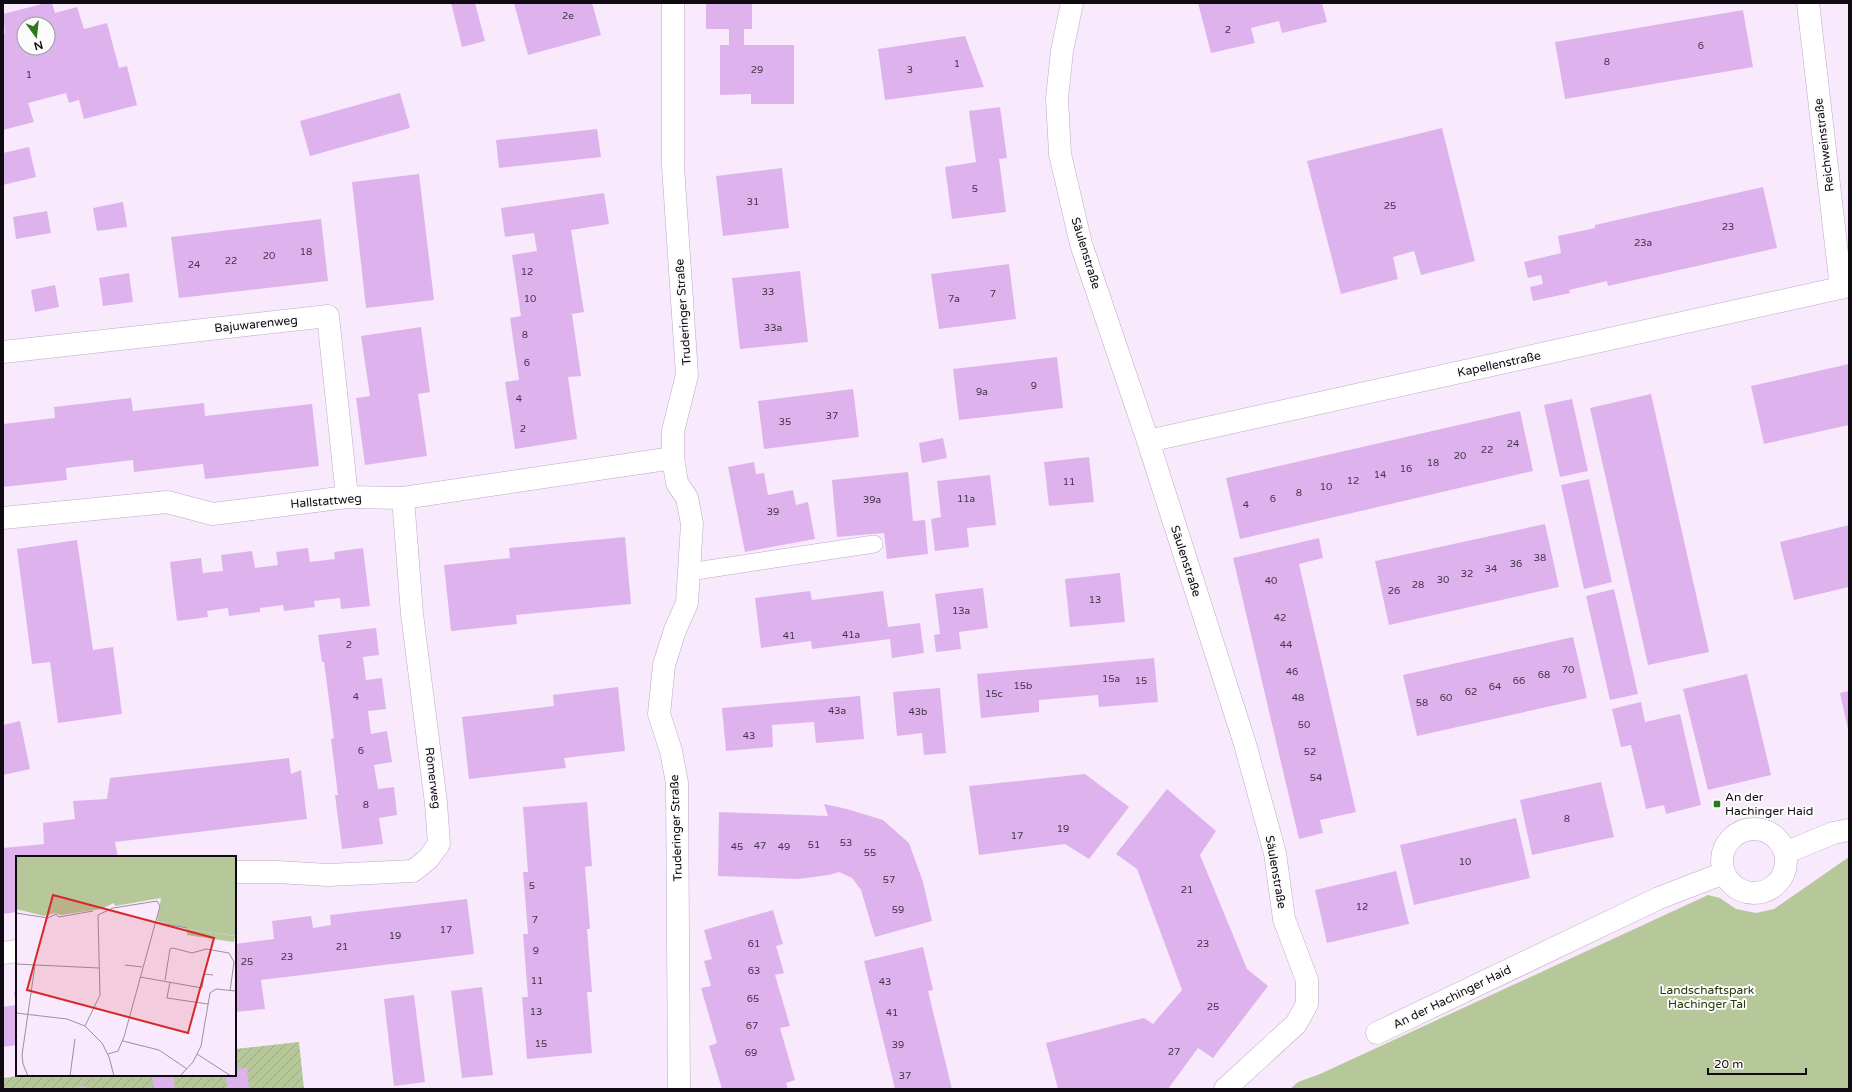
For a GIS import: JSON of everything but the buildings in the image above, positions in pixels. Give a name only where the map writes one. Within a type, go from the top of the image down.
[{"type":"street","name":"Truderinger Straße","points":[[673,3],[673,166],[687,375],[673,431],[673,458],[677,483],[687,498],[692,524],[687,603],[675,630],[664,665],[659,714],[671,751],[677,783],[679,1089]]},
{"type":"street","name":"Säulenstraße","points":[[1072,3],[1062,51],[1057,98],[1060,154],[1081,244],[1148,440],[1245,744],[1274,853],[1284,919],[1306,980],[1307,1004],[1296,1024],[1225,1089]]},
{"type":"street","name":"Reichweinstraße","points":[[1808,3],[1845,287]]},
{"type":"street","name":"Kapellenstraße","points":[[1148,440],[1845,287]]},
{"type":"street","name":"Bajuwarenweg","points":[[3,352],[328,316],[347,498]]},
{"type":"street","name":"Hallstattweg","points":[[3,518],[167,502],[213,514],[347,498],[403,498],[673,458]]},
{"type":"street","name":"Römerweg","points":[[236,872],[277,872],[328,875],[413,871],[428,859],[439,844],[436,803],[415,644],[403,498]]},
{"type":"street","points":[[1747,830],[1763,830],[1777,839],[1785,853],[1785,869],[1777,883],[1764,892],[1748,893],[1738,889],[1733,886],[1724,873],[1722,862],[1723,850],[1733,837],[1747,830]]},
{"type":"street","points":[[1785,853],[1833,833],[1849,830]]},
{"type":"street","name":"An der Hachinger Haid","points":[[1377,1033],[1659,898],[1724,873]]},
{"type":"street","points":[[3,953],[16,951]]},
{"type":"lane","points":[[689,572],[874,544]]},
{"type":"green space","name":"Landschaftspark Hachinger Tal","points":[[1849,857],[1849,1089],[1290,1089],[1298,1082],[1320,1074],[1708,895],[1720,898],[1736,909],[1756,913],[1774,909]]},
{"type":"green space","points":[[299,1042],[304,1089],[3,1089],[3,1078],[20,1076],[236,1076],[236,1049]]},
{"type":"place","name":"An der Hachinger Haid","points":[[1717,804]]}]
